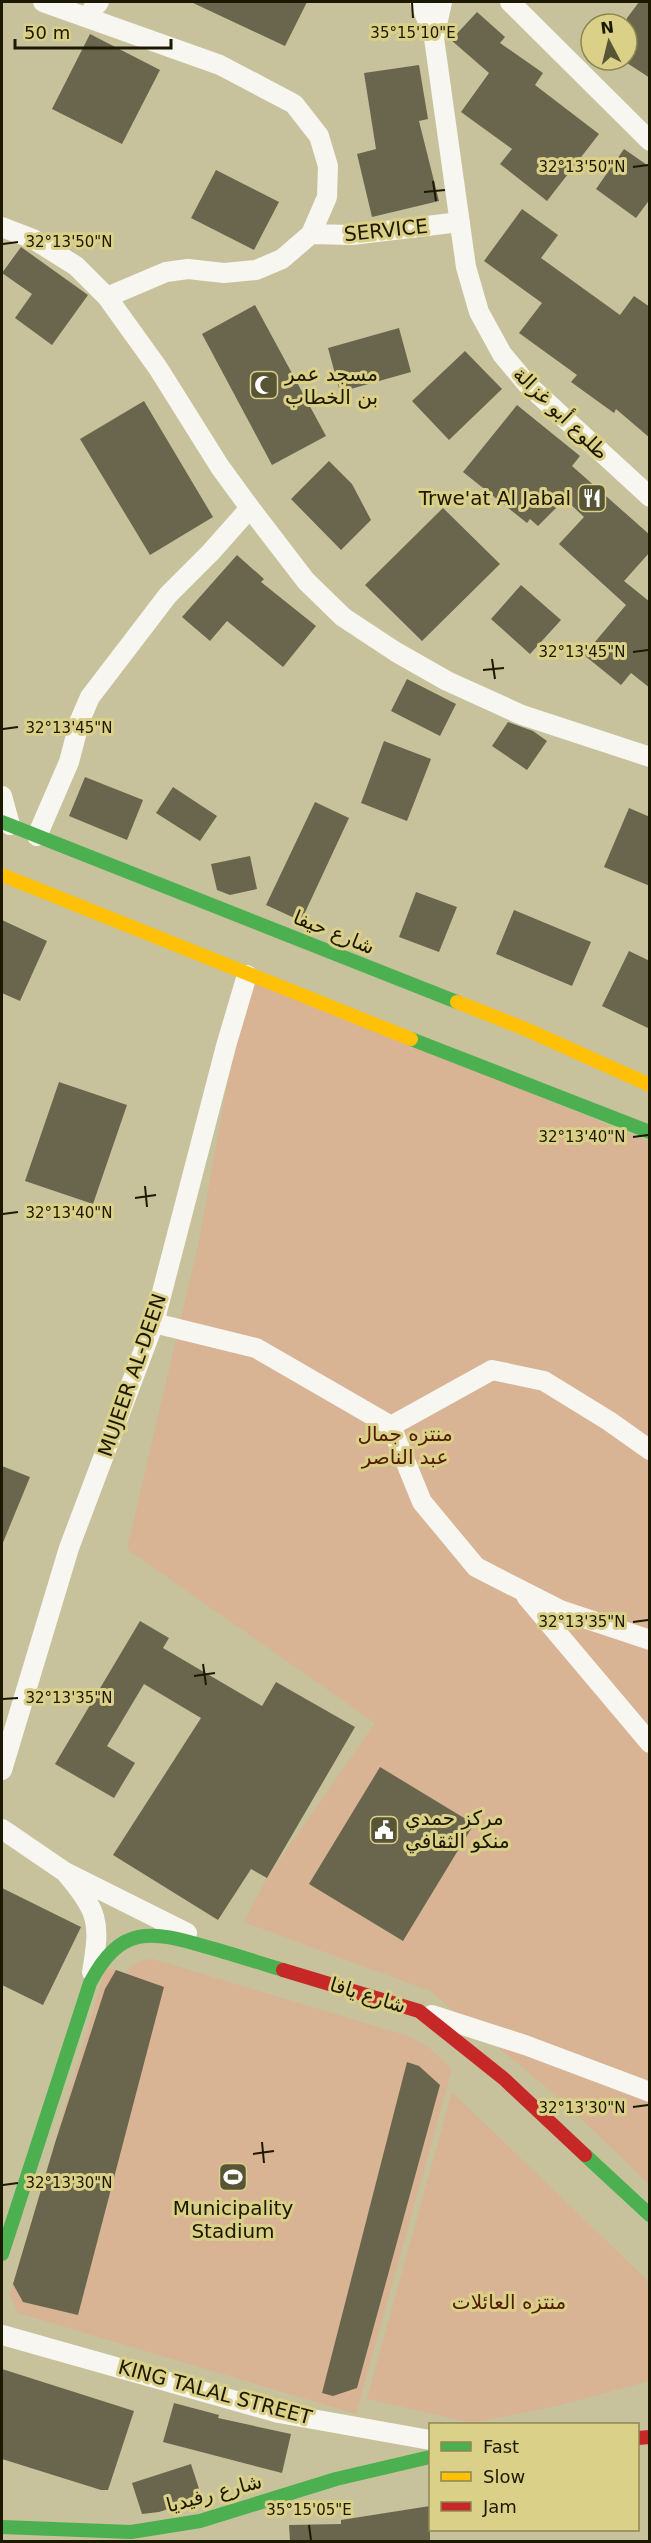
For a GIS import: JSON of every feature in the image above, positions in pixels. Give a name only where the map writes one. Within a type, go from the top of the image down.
[{"type":"main road","name":"شارع حيفا","points":[[6,823],[523,1028],[650,1085]]},
{"type":"main road","points":[[2,874],[247,975],[650,1132]]},
{"type":"main road","name":"شارع يافا","points":[[90,1983],[99,1963],[112,1948],[129,1938],[148,1933],[168,1935],[419,2011],[504,2078],[650,2214]]},
{"type":"main road","points":[[2,2254],[90,1983]]},
{"type":"main road","name":"شارع رفيديا","points":[[2,2528],[130,2532],[200,2521],[336,2479],[429,2457]]},
{"type":"street","points":[[43,2],[220,65],[294,104],[319,136],[328,166],[327,197],[311,234],[282,259],[256,270],[224,273],[188,269],[166,272],[107,297]]},
{"type":"street","points":[[86,17],[99,2]]},
{"type":"street","points":[[420,2],[434,38]]},
{"type":"street","points":[[434,38],[442,2]]},
{"type":"street","points":[[510,2],[650,141]]},
{"type":"street","name":"طلوع أبو غزالة","points":[[434,38],[471,289],[479,312],[502,354],[535,392],[650,497]]},
{"type":"street","name":"SERVICE","points":[[311,234],[352,235],[460,222]]},
{"type":"street","points":[[2,227],[33,240],[76,266],[107,297],[158,368],[220,467],[250,508],[306,581],[343,617],[396,652],[447,681],[522,715],[650,757]]},
{"type":"street","points":[[37,836],[69,762],[80,720],[90,697],[168,595],[250,508]]},
{"type":"street","points":[[2,796],[6,823]]},
{"type":"street","name":"MUJEER AL-DEEN","points":[[2,1770],[69,1548],[154,1323],[226,1046],[247,975]]},
{"type":"street","points":[[154,1323],[256,1348],[391,1426],[422,1502],[476,1567],[560,1610],[650,1640]]},
{"type":"street","points":[[391,1426],[492,1370],[544,1381],[650,1449]]},
{"type":"street","points":[[520,1590],[650,1743]]},
{"type":"street","points":[[2,1829],[65,1872],[225,1952]]},
{"type":"street","points":[[65,1872],[88,1900],[94,1915],[96,1946],[90,1983]]},
{"type":"street","points":[[419,2011],[525,2045],[650,2092]]},
{"type":"street","name":"KING TALAL STREET","points":[[2,2335],[279,2413],[429,2440]]},
{"type":"green space","name":"منتزه جمال عبد الناصر","points":[[247,975],[649,1142],[649,2184],[564,2102],[430,1991],[244,1922],[267,1878],[375,1723],[127,1549],[198,1246]]},
{"type":"green space","name":"Municipality Stadium","points":[[153,1959],[408,2036],[428,2047],[452,2069],[356,2414],[18,2313],[10,2294],[106,1967],[126,1973],[138,1962]]},
{"type":"green space","name":"منتزه العائلات","points":[[452,2092],[649,2282],[649,2381],[557,2406],[472,2423],[367,2399]]},
{"type":"building","points":[[191,2],[307,2],[285,46]]},
{"type":"building","points":[[639,2],[650,2],[650,78],[639,71],[639,12],[632,12]]},
{"type":"building","points":[[477,12],[505,37],[500,43],[543,73],[535,85],[599,134],[547,201],[500,164],[512,149],[461,112],[489,73],[451,40]]},
{"type":"building","points":[[90,34],[160,70],[122,144],[52,109]]},
{"type":"building","points":[[419,65],[428,119],[419,121],[439,201],[372,217],[357,154],[376,149],[364,73]]},
{"type":"building","points":[[624,149],[650,167],[650,199],[636,218],[596,189]]},
{"type":"building","points":[[216,170],[279,202],[254,250],[191,218]]},
{"type":"building","points":[[522,209],[558,235],[541,258],[620,315],[634,296],[650,307],[650,438],[616,409],[614,413],[571,382],[577,375],[519,333],[542,303],[484,261]]},
{"type":"building","points":[[21,247],[88,295],[52,345],[15,318],[32,294],[2,273]]},
{"type":"building","name":"مسجد عمر بن الخطاب","points":[[255,305],[326,436],[272,465],[202,334]]},
{"type":"building","points":[[399,328],[411,372],[340,392],[328,348]]},
{"type":"building","points":[[465,351],[502,389],[449,440],[412,401]]},
{"type":"building","points":[[144,401],[213,517],[150,555],[80,439]]},
{"type":"building","points":[[517,405],[580,456],[572,466],[650,535],[650,552],[624,581],[650,602],[650,688],[631,673],[621,685],[584,655],[626,605],[559,544],[584,517],[565,499],[538,526],[530,519],[527,523],[463,472]]},
{"type":"building","points":[[329,461],[352,484],[371,520],[341,550],[291,499]]},
{"type":"building","points":[[443,508],[500,564],[422,641],[365,585]]},
{"type":"building","points":[[237,555],[264,579],[261,582],[316,626],[283,667],[227,621],[210,641],[182,617]]},
{"type":"building","points":[[521,585],[561,620],[530,654],[491,619]]},
{"type":"building","points":[[407,679],[456,704],[440,736],[391,711]]},
{"type":"building","points":[[508,722],[533,731],[547,741],[527,770],[492,746]]},
{"type":"building","points":[[384,741],[431,759],[407,821],[361,803]]},
{"type":"building","points":[[85,777],[143,800],[127,840],[69,816]]},
{"type":"building","points":[[173,787],[217,816],[200,841],[156,813]]},
{"type":"building","points":[[315,802],[349,818],[301,921],[266,905]]},
{"type":"building","points":[[629,808],[650,817],[650,886],[604,867]]},
{"type":"building","points":[[250,856],[257,889],[230,895],[217,890],[211,864]]},
{"type":"building","points":[[416,892],[457,907],[439,952],[399,937]]},
{"type":"building","points":[[514,910],[591,942],[572,986],[496,954]]},
{"type":"building","points":[[2,920],[47,941],[20,1001],[2,993]]},
{"type":"building","points":[[629,951],[650,961],[650,1029],[602,1006]]},
{"type":"building","points":[[59,1082],[127,1105],[93,1204],[25,1181]]},
{"type":"building","points":[[2,1466],[30,1477],[2,1545]]},
{"type":"building","points":[[140,1621],[169,1638],[163,1648],[262,1706],[276,1682],[355,1727],[267,1878],[251,1869],[218,1920],[113,1855],[201,1718],[144,1684],[107,1746],[135,1763],[114,1798],[55,1764]]},
{"type":"building","points":[[380,1767],[474,1824],[403,1941],[309,1884]]},
{"type":"building","points":[[2,1888],[81,1927],[43,2005],[2,1985]]},
{"type":"building","points":[[116,1970],[164,1987],[78,2315],[23,2302],[13,2284],[55,2143],[105,1989]]},
{"type":"building","points":[[407,2062],[419,2066],[440,2085],[357,2388],[333,2396],[322,2393]]},
{"type":"building","points":[[2,2369],[134,2411],[108,2490],[101,2490],[2,2459]]},
{"type":"building","points":[[174,2403],[219,2415],[218,2418],[291,2434],[282,2473],[163,2442]]},
{"type":"building","points":[[191,2464],[202,2498],[159,2512],[142,2514],[132,2483]]},
{"type":"building","points":[[429,2506],[430,2541],[290,2541],[289,2525],[341,2524],[341,2520]]},
{"type":"traffic: fast","points":[[2,822],[457,1002]]},
{"type":"traffic: fast","points":[[411,1039],[650,1132]]},
{"type":"traffic: fast","points":[[2,2254],[90,1983],[101,1964],[113,1951],[125,1942],[139,1937],[169,1937],[283,1970]]},
{"type":"traffic: fast","points":[[585,2155],[650,2215]]},
{"type":"traffic: fast","points":[[2,2527],[131,2532],[200,2521],[336,2479],[429,2457]]},
{"type":"traffic: slow","points":[[2,875],[411,1039]]},
{"type":"traffic: slow","points":[[457,1002],[523,1028],[650,1085]]},
{"type":"traffic: jam","points":[[283,1970],[419,2011],[503,2078],[585,2155]]},
{"type":"traffic: jam","points":[[639,2438],[650,2437]]},
{"type":"place","name":"مسجد عمر بن الخطاب","points":[[264,385]]},
{"type":"place","name":"Trwe'at Al Jabal","points":[[592,498]]},
{"type":"place","name":"مركز حمدي منكو الثقافي","points":[[384,1830]]},
{"type":"place","name":"Municipality Stadium","points":[[233,2177]]}]
